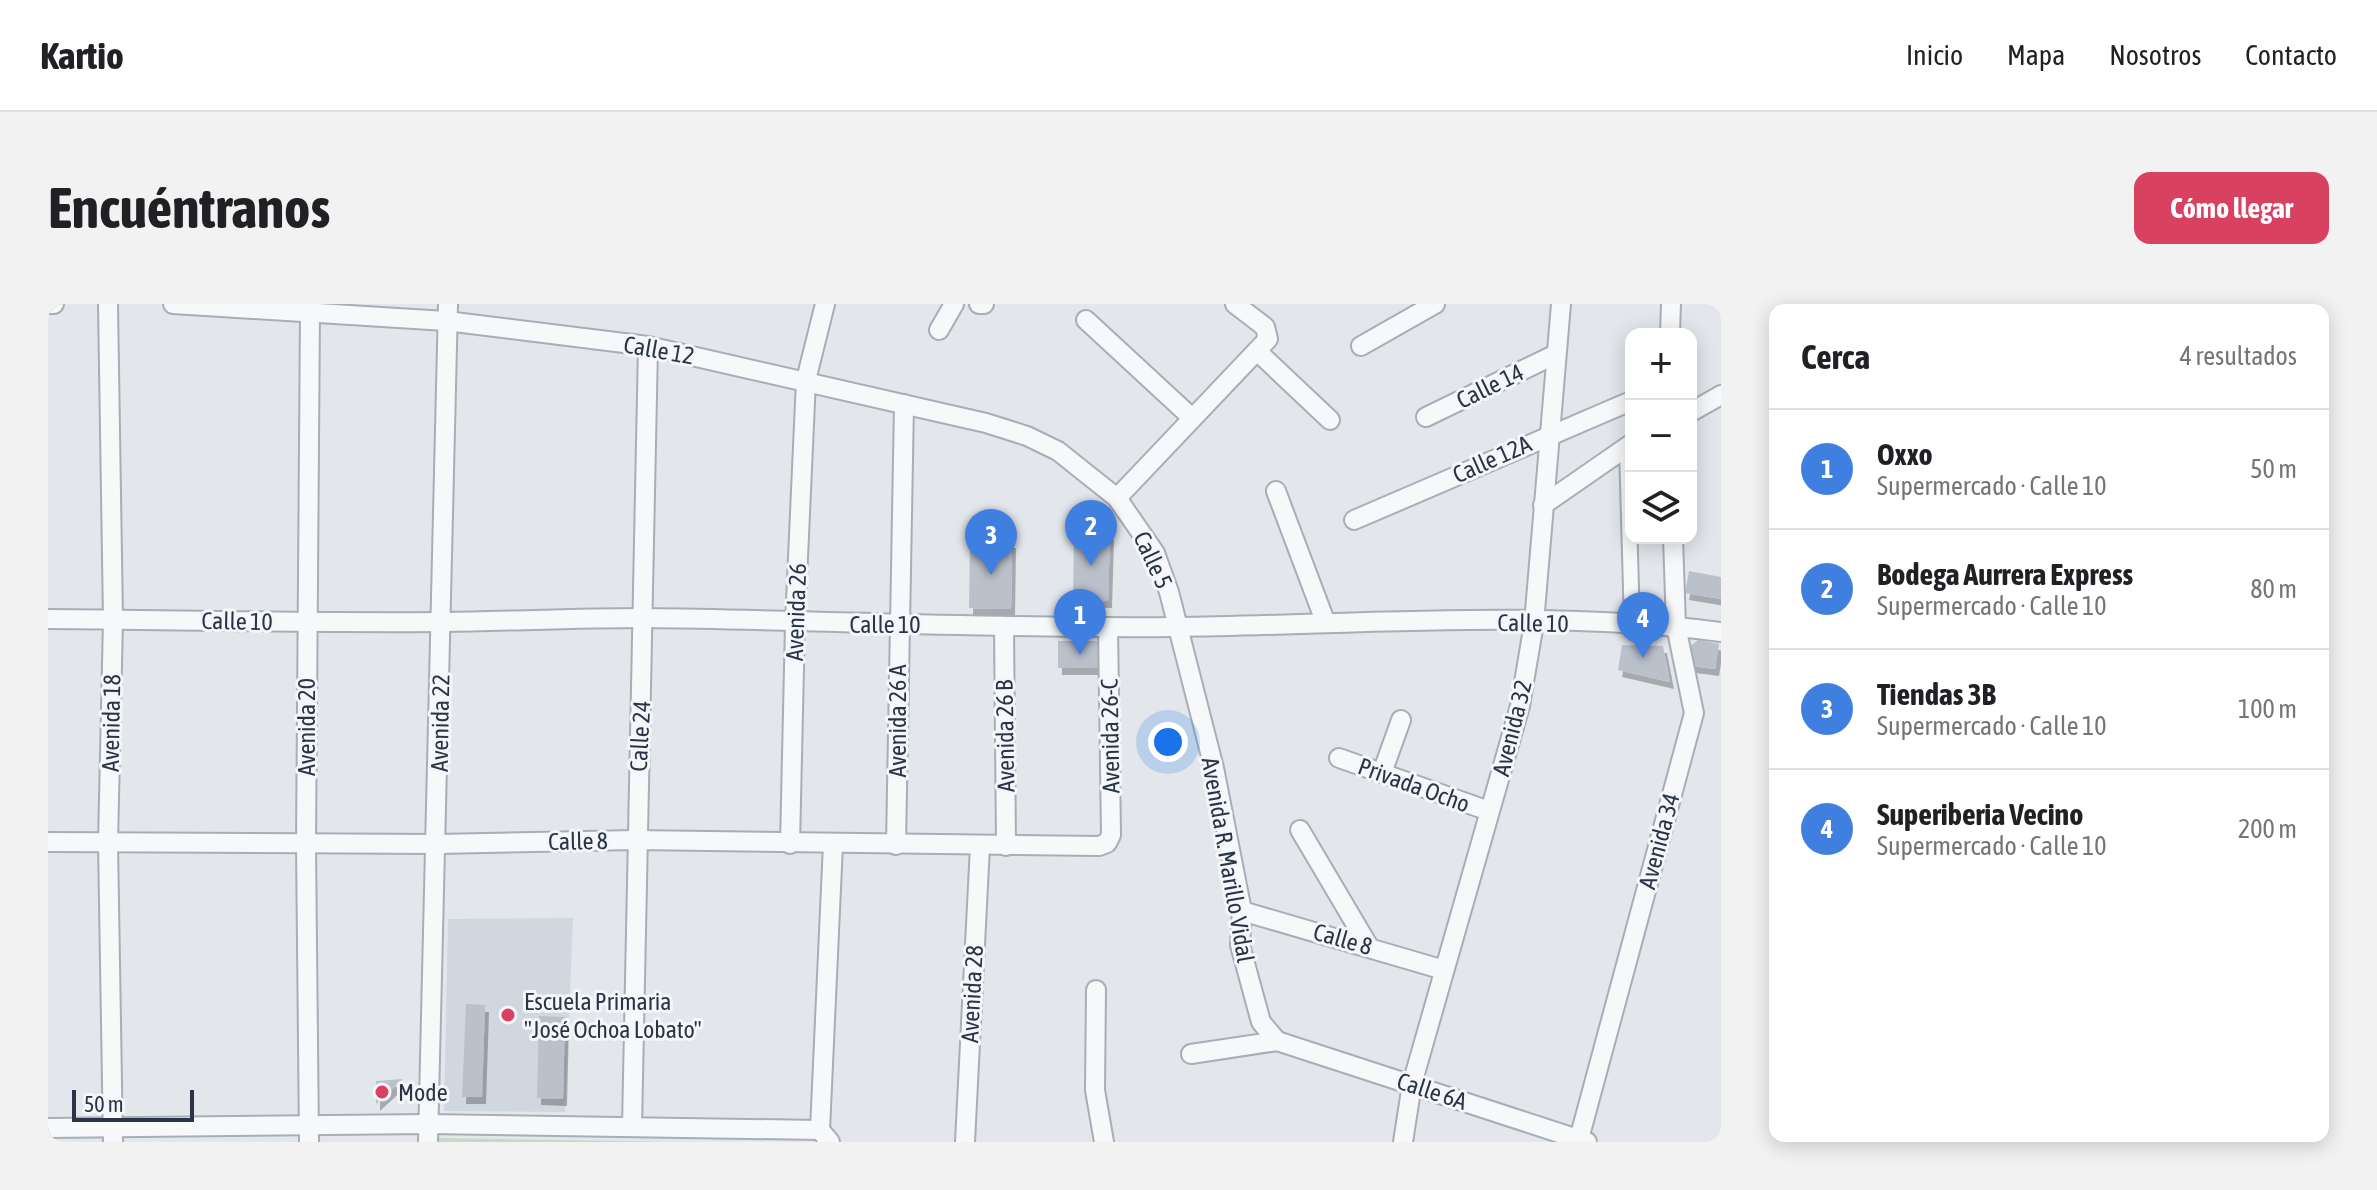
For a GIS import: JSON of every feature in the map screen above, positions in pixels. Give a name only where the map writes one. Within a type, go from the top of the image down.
[{"type":"street","points":[[48,304],[54,304]]},
{"type":"street","name":"Avenida 18","points":[[108,304],[113,620],[108,843],[113,1135]]},
{"type":"street","name":"Calle 12","points":[[173,304],[310,311],[447,313],[648,346],[806,380],[1027,436],[1058,451],[1117,498]]},
{"type":"street","name":"Avenida 26","points":[[790,844],[795,624],[806,380],[825,304]]},
{"type":"street","points":[[939,330],[954,304]]},
{"type":"street","points":[[1117,498],[1257,351],[1269,332],[1235,304]]},
{"type":"street","points":[[1361,346],[1435,304]]},
{"type":"street","name":"Avenida 32","points":[[1403,1142],[1412,1084],[1520,706],[1534,623],[1554,355],[1561,304]]},
{"type":"street","points":[[1670,328],[1671,304]]},
{"type":"street","name":"Avenida 20","points":[[310,311],[306,844],[310,1134]]},
{"type":"street","name":"Avenida 22","points":[[428,1133],[443,622],[447,313]]},
{"type":"street","points":[[1086,320],[1191,417]]},
{"type":"street","name":"Calle 24","points":[[632,1127],[635,840],[645,618],[648,346]]},
{"type":"street","points":[[1257,351],[1330,420]]},
{"type":"street","name":"Calle 14","points":[[1426,417],[1554,355]]},
{"type":"street","points":[[1697,409],[1721,395]]},
{"type":"street","name":"Calle 12A","points":[[1354,520],[1625,403]]},
{"type":"street","name":"Avenida 26 A","points":[[896,845],[897,623],[904,404]]},
{"type":"street","points":[[1543,505],[1625,448]]},
{"type":"street","points":[[1629,472],[1632,624]]},
{"type":"street","points":[[1276,491],[1325,621]]},
{"type":"street","name":"Calle 5","points":[[1117,498],[1155,553],[1169,592],[1176,627]]},
{"type":"street","name":"Avenida 34","points":[[1583,1140],[1694,713],[1676,626],[1673,544]]},
{"type":"street","name":"Calle 10","points":[[48,619],[443,622],[645,618],[795,624],[1108,627],[1325,621],[1632,624],[1721,632]]},
{"type":"street","name":"Avenida 26 B","points":[[1004,626],[1006,846]]},
{"type":"street","name":"Avenida 26-C","points":[[1107,843],[1111,835],[1108,627]]},
{"type":"street","name":"Avenida R. Marillo Vidal","points":[[1176,627],[1214,768],[1242,911],[1240,945],[1261,1022],[1277,1041]]},
{"type":"street","points":[[1382,773],[1401,720]]},
{"type":"street","name":"Privada Ocho","points":[[1339,758],[1489,811]]},
{"type":"street","points":[[1300,830],[1368,945]]},
{"type":"street","name":"Calle 8","points":[[48,842],[437,844],[635,840],[980,846],[1099,846],[1107,843]]},
{"type":"street","points":[[48,1128],[113,1135],[428,1133],[632,1127],[825,1136],[833,844]]},
{"type":"street","name":"Avenida 28","points":[[965,1142],[980,846]]},
{"type":"street","name":"Calle 8","points":[[1242,911],[1368,945],[1444,970]]},
{"type":"street","points":[[1096,990],[1095,1090],[1104,1142]]},
{"type":"street","points":[[1191,1054],[1277,1041]]},
{"type":"street","name":"Calle 6A","points":[[1277,1041],[1583,1140]]},
{"type":"shaded area","name":"Escuela Primaria \"José Ochoa Lobato\"","points":[[573,918],[565,1112],[444,1111],[448,919]]},
{"type":"green space","points":[[438,1138],[681,1142],[438,1142]]},
{"type":"building","points":[[1074,532],[1110,533],[1108,601],[1073,600]]},
{"type":"building","points":[[970,540],[1012,541],[1011,609],[969,608]]},
{"type":"building","points":[[1689,571],[1721,577],[1721,599],[1685,593]]},
{"type":"building","points":[[1698,640],[1719,644],[1715,669],[1692,666],[1688,648]]},
{"type":"building","points":[[1058,641],[1102,641],[1102,668],[1058,668]]},
{"type":"building","points":[[1622,645],[1663,646],[1670,682],[1618,670]]},
{"type":"building","points":[[466,1004],[485,1005],[482,1097],[462,1097]]},
{"type":"building","points":[[539,1016],[565,1017],[563,1099],[537,1098]]},
{"type":"building","name":"Mode","points":[[403,1079],[376,1104],[376,1081]]},
{"type":"place","name":"Bodega Aurrera Express","points":[[1091,566]]},
{"type":"place","name":"Tiendas 3B","points":[[991,575]]},
{"type":"place","name":"Oxxo","points":[[1080,655]]},
{"type":"place","name":"Superiberia Vecino","points":[[1643,658]]},
{"type":"place","name":"Escuela Primaria \"José Ochoa Lobato\"","points":[[508,1015]]},
{"type":"place","name":"Mode","points":[[382,1092]]}]
